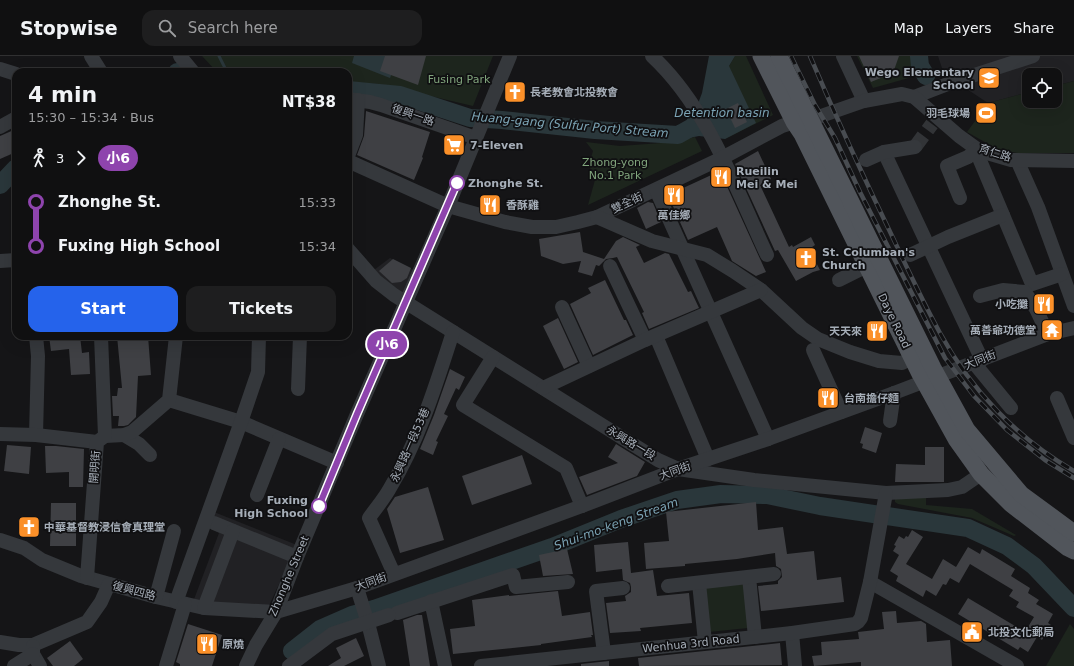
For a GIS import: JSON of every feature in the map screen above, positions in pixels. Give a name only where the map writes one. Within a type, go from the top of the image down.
[{"type":"main road","name":"Daye Road","points":[[761,56],[802,120],[931,379],[956,439],[981,474],[1011,504],[1074,551]]},
{"type":"main road","name":"Daye Road","points":[[779,56],[802,120],[802,134],[912,358],[931,379],[967,430],[1021,494],[1074,533]]},
{"type":"street","points":[[91,56],[98,68]]},
{"type":"street","name":"Zhonghe Street","points":[[246,666],[256,645],[276,612],[297,557],[448,206],[510,56]]},
{"type":"street","points":[[652,56],[666,69],[690,99],[714,141],[767,255]]},
{"type":"street","points":[[843,56],[864,101]]},
{"type":"street","points":[[802,120],[822,116],[864,101],[902,94],[914,97],[953,82],[1033,56]]},
{"type":"street","points":[[0,69],[12,73]]},
{"type":"street","name":"育仁路","points":[[914,97],[934,120],[977,149],[1011,160],[1074,161]]},
{"type":"street","points":[[352,146],[356,135],[353,100]]},
{"type":"street","name":"復興一路","points":[[353,100],[370,102],[389,107],[478,134]]},
{"type":"street","points":[[0,127],[12,120]]},
{"type":"street","name":"雙全街","points":[[352,163],[448,206],[505,222],[532,227],[556,226],[578,222],[597,216],[656,190],[722,158],[782,126],[802,120]]},
{"type":"street","points":[[866,160],[884,152],[915,147]]},
{"type":"street","points":[[960,198],[947,166],[968,157],[977,149],[979,158],[1032,284],[1062,274]]},
{"type":"street","points":[[884,152],[929,245],[978,361],[1011,408]]},
{"type":"street","points":[[1017,160],[1038,207],[1074,306]]},
{"type":"street","points":[[656,190],[768,439]]},
{"type":"street","points":[[910,255],[929,245],[1003,215]]},
{"type":"street","points":[[597,216],[652,241],[707,255],[761,290],[802,328],[818,339],[850,352],[879,361],[902,363],[912,358]]},
{"type":"street","name":"永興路一段","points":[[352,254],[376,281],[394,295],[658,460],[678,469],[754,480],[885,495],[948,490],[962,487],[981,474]]},
{"type":"street","points":[[0,261],[12,260]]},
{"type":"street","points":[[610,266],[650,338],[708,459]]},
{"type":"street","points":[[839,280],[867,266]]},
{"type":"street","points":[[543,388],[650,338],[761,290]]},
{"type":"street","points":[[980,296],[1003,290],[1025,292],[1036,309],[1048,334]]},
{"type":"street","points":[[562,307],[589,366]]},
{"type":"street","name":"大同街","points":[[276,612],[357,588],[582,506],[678,469],[768,439],[894,393],[1048,334],[1074,328]]},
{"type":"street","name":"永興路一段53巷","points":[[394,574],[369,518],[390,488],[412,447],[440,375],[453,332]]},
{"type":"street","points":[[36,340],[38,356],[36,435]]},
{"type":"street","name":"開明街","points":[[87,578],[101,439],[101,340]]},
{"type":"street","points":[[0,434],[101,439],[132,432],[170,400],[176,340]]},
{"type":"street","points":[[166,666],[181,603],[258,372],[259,340]]},
{"type":"street","points":[[298,389],[300,340]]},
{"type":"street","points":[[813,350],[841,412]]},
{"type":"street","points":[[493,357],[463,405],[566,468],[582,506]]},
{"type":"street","points":[[890,421],[894,393]]},
{"type":"street","points":[[1057,398],[1074,438]]},
{"type":"street","points":[[170,400],[242,422],[337,463]]},
{"type":"street","points":[[124,435],[139,444],[150,454]]},
{"type":"street","points":[[257,495],[280,439]]},
{"type":"street","name":"Wenhua 3rd Road","points":[[481,666],[792,633],[849,625],[858,622],[861,618],[870,582],[885,495]]},
{"type":"street","points":[[214,523],[297,557]]},
{"type":"street","points":[[156,597],[174,531]]},
{"type":"street","points":[[204,608],[233,531]]},
{"type":"street","name":"復興四路","points":[[0,540],[24,548],[42,560],[87,578],[156,597],[204,608],[276,612]]},
{"type":"street","points":[[668,586],[774,574]]},
{"type":"street","points":[[289,666],[332,634],[513,575],[516,586],[568,582]]},
{"type":"street","points":[[749,577],[755,637]]},
{"type":"street","points":[[870,582],[1017,666]]},
{"type":"street","points":[[699,583],[705,642]]},
{"type":"street","points":[[14,666],[35,655],[87,622],[101,602],[109,584]]},
{"type":"street","points":[[357,588],[379,666]]},
{"type":"street","points":[[604,653],[596,592],[622,588]]},
{"type":"street","points":[[430,601],[445,666]]},
{"type":"street","points":[[792,633],[795,666]]},
{"type":"street","points":[[0,642],[19,646],[35,655]]},
{"type":"shaded area","name":"Wego Elementary School","points":[[938,56],[1074,56],[1074,81],[1062,84],[1062,68],[1022,68],[1022,94],[988,103],[944,74]]},
{"type":"shaded area","points":[[390,258],[415,271],[405,294],[387,283],[374,270]]},
{"type":"shaded area","points":[[214,512],[297,545],[267,610],[193,602],[219,533],[207,527]]},
{"type":"green space","name":"Fusing Park","points":[[202,56],[493,56],[473,106],[379,84],[352,82],[352,68],[213,68]]},
{"type":"green space","points":[[735,56],[746,56],[773,115],[725,139],[729,66]]},
{"type":"green space","points":[[857,56],[913,56],[916,76],[873,88]]},
{"type":"green space","points":[[1074,81],[1074,153],[1018,153],[999,150],[967,132],[978,117],[977,110],[984,109],[988,103],[1022,94],[1022,108],[1062,108],[1062,84]]},
{"type":"green space","name":"Zhong-yong No.1 Park","points":[[695,137],[702,151],[588,205],[595,180],[589,165],[593,151],[586,142],[620,146],[675,142]]},
{"type":"green space","points":[[895,497],[926,497],[926,505],[972,509],[1016,535],[1014,536],[972,518],[898,504],[895,502]]},
{"type":"green space","points":[[744,584],[748,628],[709,632],[704,588]]},
{"type":"green space","points":[[1070,624],[1074,629],[1074,666],[1046,666]]},
{"type":"water","points":[[354,56],[398,56],[390,78],[352,63]]},
{"type":"water","name":"Detention basin","points":[[709,56],[735,56],[729,66],[756,123],[725,139],[699,136],[689,138],[683,126],[691,122],[702,93]]},
{"type":"building","points":[[385,56],[426,56],[418,85],[380,71]]},
{"type":"building","points":[[859,56],[899,56],[893,73],[871,82]]},
{"type":"building","points":[[738,103],[747,122],[735,128],[726,109]]},
{"type":"building","points":[[366,111],[430,132],[422,157],[423,158],[414,180],[357,155],[364,136]]},
{"type":"building","points":[[12,131],[12,154],[0,159],[0,136]]},
{"type":"building","points":[[758,151],[771,179],[760,185],[789,247],[792,245],[793,247],[811,237],[815,245],[809,249],[820,270],[796,281],[778,250],[775,251],[735,164]]},
{"type":"building","points":[[720,171],[766,272],[756,276],[732,261],[717,227],[688,240],[668,195]]},
{"type":"building","points":[[648,202],[653,203],[661,222],[646,229],[637,208]]},
{"type":"building","points":[[580,232],[583,252],[604,259],[616,241],[623,237],[640,245],[636,247],[644,263],[665,253],[669,254],[688,292],[691,291],[699,308],[649,329],[642,313],[644,312],[617,257],[606,259],[599,266],[596,265],[592,276],[578,272],[581,261],[563,264],[541,256],[539,239]]},
{"type":"building","points":[[393,259],[411,268],[407,278],[401,282],[392,283],[379,271]]},
{"type":"building","points":[[605,280],[624,320],[626,320],[633,335],[593,355],[570,304],[591,293],[588,288]]},
{"type":"building","points":[[558,318],[578,362],[564,369],[543,326]]},
{"type":"building","points":[[50,340],[80,340],[82,353],[89,352],[90,374],[71,375],[69,349],[51,351]]},
{"type":"building","points":[[117,340],[148,340],[151,375],[138,376],[136,417],[128,425],[118,426],[119,416],[113,416],[112,396],[117,396],[118,388],[122,388]]},
{"type":"building","points":[[450,369],[465,377],[459,390],[456,388],[444,414],[448,416],[436,441],[438,442],[433,455],[420,449]]},
{"type":"building","points":[[865,427],[882,433],[876,453],[862,448],[863,444],[860,443]]},
{"type":"building","points":[[616,444],[645,462],[637,476],[587,495],[579,477],[618,463],[608,457]]},
{"type":"building","points":[[7,445],[31,447],[29,474],[4,471]]},
{"type":"building","points":[[45,446],[84,449],[83,487],[69,487],[69,472],[46,473]]},
{"type":"building","points":[[925,447],[944,447],[944,482],[895,482],[896,464],[925,465]]},
{"type":"building","points":[[522,455],[532,484],[472,505],[462,476]]},
{"type":"building","points":[[428,487],[444,540],[400,553],[387,509],[395,497]]},
{"type":"building","points":[[756,502],[758,530],[783,527],[787,554],[814,551],[817,580],[841,577],[844,602],[761,611],[758,586],[778,584],[778,581],[782,577],[781,569],[776,566],[775,553],[737,559],[685,564],[685,566],[646,569],[644,543],[669,541],[666,512]]},
{"type":"building","points":[[51,503],[76,503],[76,546],[50,546]]},
{"type":"building","points":[[912,530],[923,537],[906,564],[932,579],[943,559],[956,567],[968,547],[980,554],[982,549],[1015,569],[1011,576],[1030,588],[1028,593],[1039,600],[1036,604],[1053,614],[1048,623],[1051,625],[1042,640],[1037,637],[1028,652],[1020,647],[1018,650],[958,614],[968,598],[1025,632],[1034,617],[1016,607],[1019,602],[1009,596],[1013,590],[970,564],[959,583],[950,578],[946,585],[943,584],[936,596],[926,590],[923,597],[896,581],[898,576],[890,571],[899,555],[893,551],[896,546],[894,545],[899,536],[904,539],[906,536],[908,537]]},
{"type":"building","points":[[628,542],[631,573],[653,570],[657,596],[689,593],[692,623],[640,628],[641,631],[610,633],[606,603],[626,601],[625,596],[631,592],[631,587],[630,583],[623,580],[622,569],[596,572],[594,545]]},
{"type":"building","points":[[567,549],[573,574],[543,576],[539,555]]},
{"type":"building","points":[[558,591],[562,616],[590,612],[592,637],[541,645],[453,654],[450,629],[475,626],[472,600]]},
{"type":"building","points":[[896,611],[897,623],[921,621],[926,624],[927,642],[950,640],[952,666],[861,666],[861,662],[814,666],[812,656],[822,655],[821,642],[859,639],[858,632],[884,629],[882,612]]},
{"type":"building","points":[[417,615],[422,615],[430,666],[410,666],[403,620]]},
{"type":"building","points":[[188,624],[222,635],[212,666],[180,666],[180,664],[176,662]]},
{"type":"building","points":[[356,638],[364,656],[344,666],[328,666],[341,658],[336,648]]},
{"type":"building","points":[[70,641],[83,659],[74,666],[53,666],[47,658]]},
{"type":"building","points":[[780,643],[782,665],[639,666],[638,658]]},
{"type":"building","points":[[609,661],[609,666],[581,666],[581,664]]},
{"type":"waterway","points":[[219,56],[225,68]]},
{"type":"waterway","name":"Huang-gang (Sulfur Port) Stream","points":[[919,56],[920,66],[926,76]]},
{"type":"waterway","name":"Huang-gang (Sulfur Port) Stream","points":[[352,90],[400,95],[470,118],[595,130],[678,135],[694,126],[699,113]]},
{"type":"waterway","points":[[0,185],[12,172]]},
{"type":"waterway","name":"Shui-mo-keng Stream","points":[[292,651],[320,629],[352,615],[374,609],[552,547],[621,519],[677,500],[721,494],[767,495],[820,506],[968,528],[1007,546],[1034,566],[1074,608]]},
{"type":"tunnel","points":[[915,147],[932,124]]},
{"type":"railway","points":[[791,56],[815,105],[835,138],[860,192],[945,358],[974,396],[1007,430],[1045,460],[1074,478]]},
{"type":"railway","points":[[810,56],[850,147],[910,274],[952,354],[981,393],[1015,428],[1053,458],[1074,471]]},
{"type":"bus line","name":"小6","points":[[319,506],[357,414],[457,183]]},
{"type":"place","name":"Wego Elementary School","points":[[989,78]]},
{"type":"place","name":"長老教會北投教會","points":[[515,92]]},
{"type":"place","name":"羽毛球場","points":[[986,113]]},
{"type":"place","name":"7-Eleven","points":[[454,145]]},
{"type":"place","name":"Rueilin Mei & Mei","points":[[721,177]]},
{"type":"place","name":"Zhonghe St.","points":[[457,183]]},
{"type":"place","name":"萬佳鄉","points":[[674,195]]},
{"type":"place","name":"香酥雞","points":[[490,205]]},
{"type":"place","name":"St. Columban's Church","points":[[806,258]]},
{"type":"place","name":"小吃攤","points":[[1044,304]]},
{"type":"place","name":"萬善爺功德堂","points":[[1052,330]]},
{"type":"place","name":"天天來","points":[[877,331]]},
{"type":"place","name":"台南擔仔麵","points":[[828,398]]},
{"type":"place","name":"Fuxing High School","points":[[319,506]]},
{"type":"place","name":"中華基督教浸信會真理堂","points":[[29,527]]},
{"type":"place","name":"北投文化郵局","points":[[972,632]]},
{"type":"place","name":"原燒","points":[[207,644]]}]
